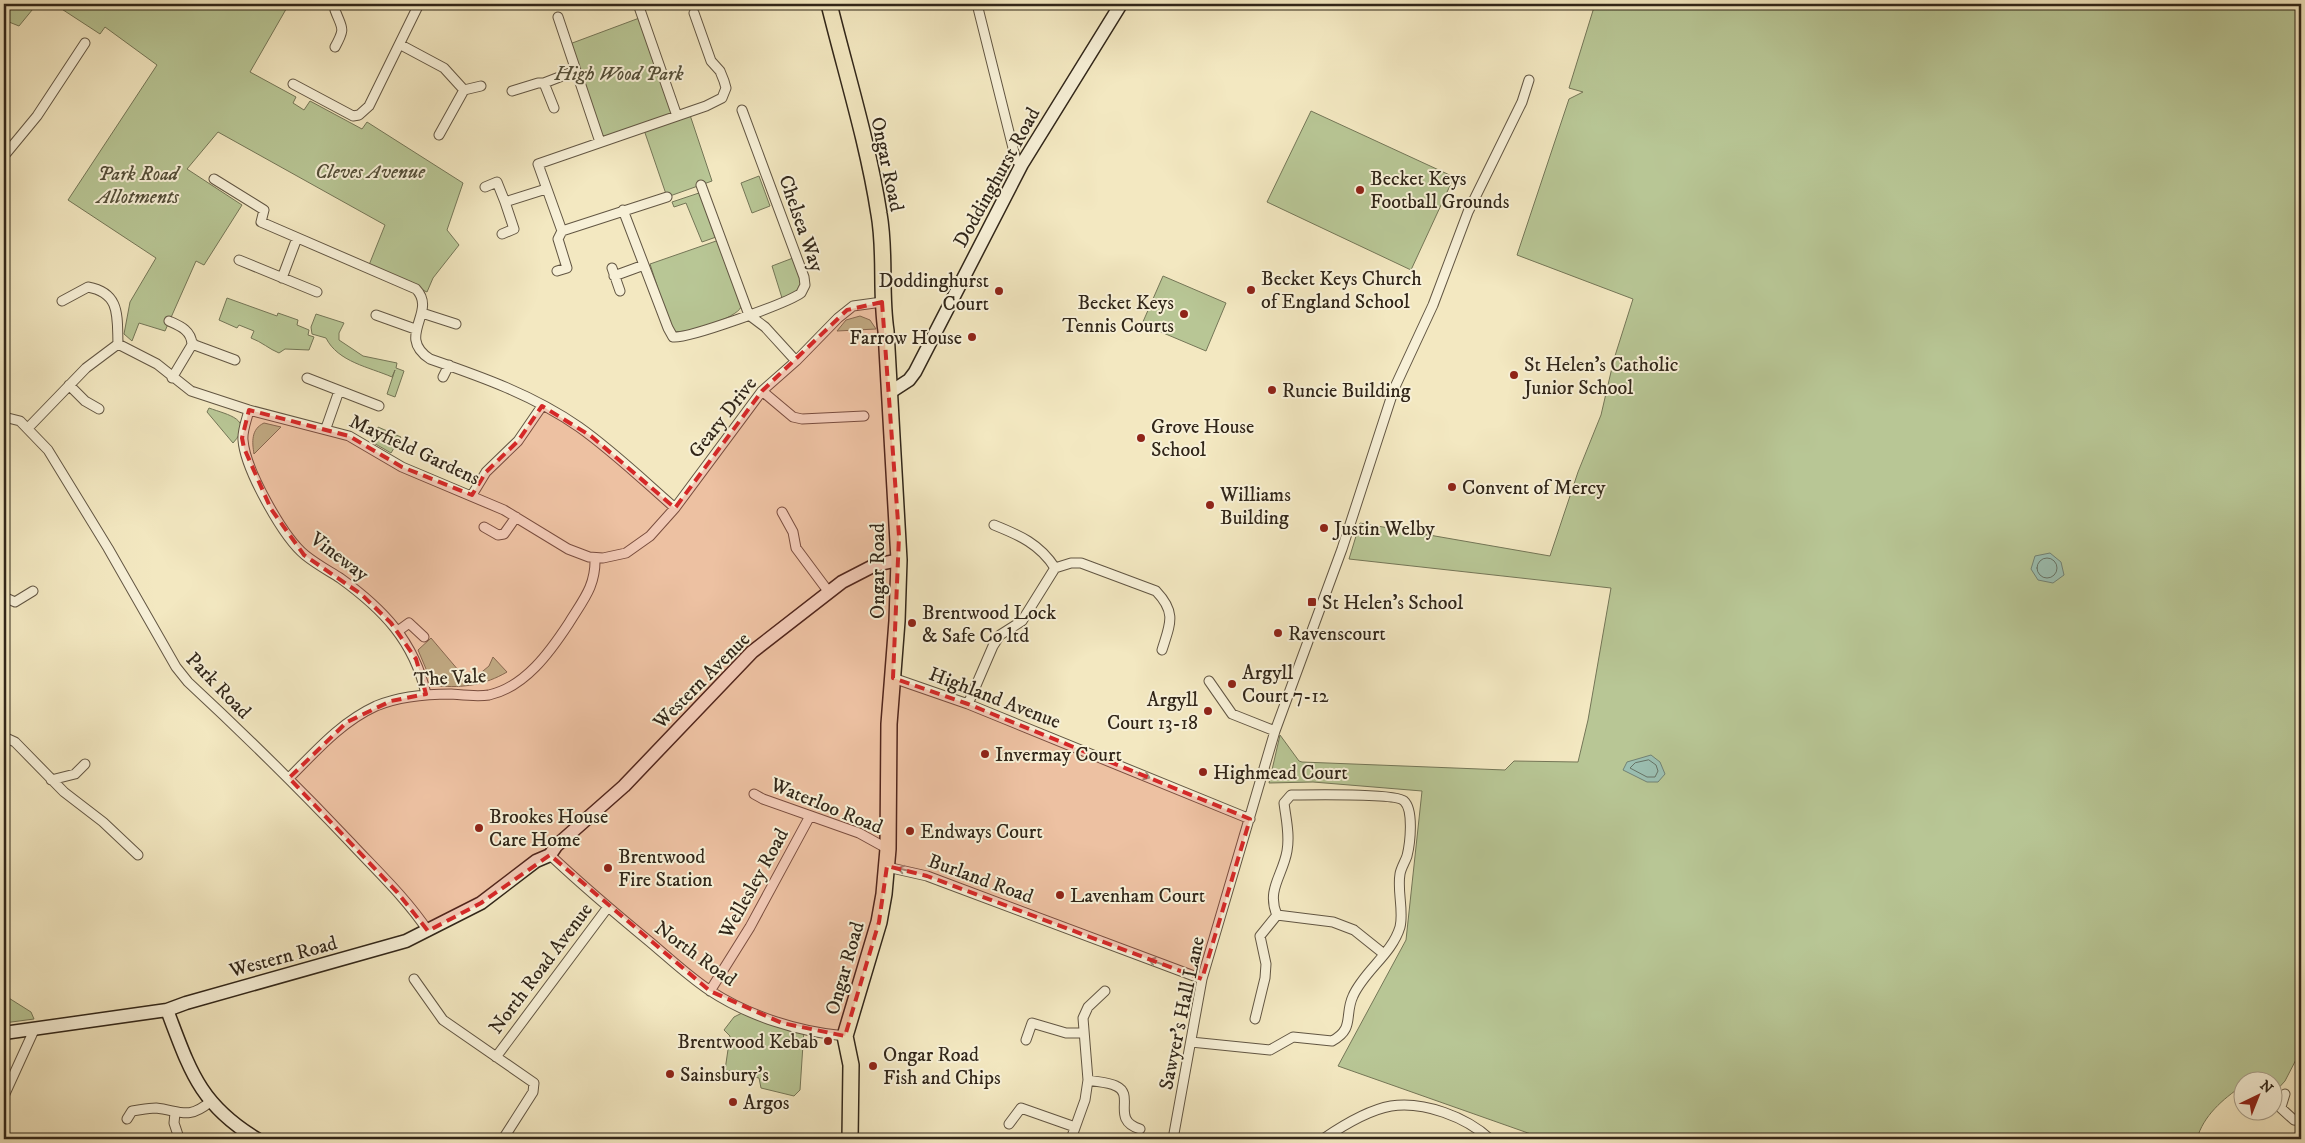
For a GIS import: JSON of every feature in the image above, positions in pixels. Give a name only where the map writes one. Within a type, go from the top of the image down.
[{"type":"main road","name":"Ongar Road","points":[[829,4],[879,215],[883,257],[882,302],[886,331],[899,560],[888,773],[887,867],[879,922],[845,1036],[850,1066],[850,1139]]},
{"type":"street","points":[[335,47],[343,32],[343,23],[335,10],[338,4]]},
{"type":"street","points":[[638,4],[677,116]]},
{"type":"street","points":[[977,4],[1016,160],[1022,164]]},
{"type":"street","name":"Doddinghurst Road","points":[[890,393],[909,380],[915,372],[1022,164],[1121,4]]},
{"type":"street","points":[[293,84],[353,116],[359,115],[369,106],[401,45],[416,5]]},
{"type":"street","points":[[562,231],[538,164],[677,116],[722,98],[726,88],[720,71],[712,61],[694,13]]},
{"type":"street","points":[[558,17],[600,142]]},
{"type":"street","points":[[4,156],[37,116],[85,43]]},
{"type":"street","points":[[401,45],[444,68],[464,90]]},
{"type":"street","points":[[512,90],[544,83],[575,71]]},
{"type":"street","name":"Sawyer's Hall Lane","points":[[1173,1139],[1202,979],[1275,731],[1342,549],[1394,389],[1433,305],[1468,212],[1518,111],[1529,80]]},
{"type":"street","points":[[544,83],[554,108]]},
{"type":"street","points":[[439,135],[464,90],[481,86]]},
{"type":"street","name":"Chelsea Way","points":[[742,110],[806,285],[805,290],[797,296],[749,315]]},
{"type":"street","points":[[214,179],[264,210],[261,222],[416,289],[421,298],[422,314],[415,329],[418,348],[422,354],[430,359],[504,386],[558,413],[591,436],[675,508]]},
{"type":"street","points":[[485,187],[497,182],[505,202],[514,229],[502,234]]},
{"type":"street","points":[[701,185],[749,315],[765,327],[796,361]]},
{"type":"street","points":[[505,202],[546,188]]},
{"type":"street","points":[[557,271],[566,268],[558,238],[562,231],[667,197]]},
{"type":"street","points":[[623,210],[673,337],[686,337],[749,315]]},
{"type":"street","points":[[282,278],[297,238]]},
{"type":"street","points":[[239,260],[317,292]]},
{"type":"street","points":[[620,291],[613,272],[644,265]]},
{"type":"street","points":[[28,428],[86,368],[118,344],[117,308],[114,301],[105,294],[88,287],[62,301]]},
{"type":"street","name":"Geary Drive","points":[[596,558],[616,556],[637,546],[675,508],[762,391],[796,361],[847,310],[865,303],[882,302]]},
{"type":"street","points":[[422,314],[456,324]]},
{"type":"street","points":[[376,315],[415,329]]},
{"type":"street","points":[[169,320],[186,329],[192,343],[235,360]]},
{"type":"street","points":[[172,378],[192,343]]},
{"type":"street","name":"Mayfield Gardens","points":[[118,344],[157,364],[172,378],[191,391],[249,410],[326,428],[349,436],[419,475],[472,495],[516,517],[568,549],[596,558]]},
{"type":"street","points":[[443,377],[449,365]]},
{"type":"street","name":"Mayfield Gardens","points":[[307,378],[379,406]]},
{"type":"street","points":[[69,385],[85,401],[99,409]]},
{"type":"street","name":"Mayfield Gardens","points":[[326,428],[338,391]]},
{"type":"street","points":[[762,391],[793,417],[802,419],[864,416]]},
{"type":"street","points":[[472,495],[486,472],[518,441],[542,406]]},
{"type":"street","name":"Vineway","points":[[249,410],[242,438],[248,463],[271,510],[304,554],[361,594],[398,631],[407,642],[416,660],[426,694]]},
{"type":"street","name":"Park Road","points":[[4,417],[20,421],[48,450],[176,667],[188,682],[289,778],[397,892],[428,931]]},
{"type":"street","points":[[782,512],[793,532],[796,548],[828,591]]},
{"type":"street","points":[[484,527],[498,535],[504,534],[516,517]]},
{"type":"street","points":[[994,525],[1022,537],[1040,548],[1054,568]]},
{"type":"street","name":"The Vale","points":[[289,778],[347,722],[391,701],[426,694],[487,695],[502,690],[531,671],[548,654],[592,584],[596,558]]},
{"type":"street","name":"Western Avenue","points":[[550,854],[556,846],[624,786],[742,660],[828,591],[868,568],[899,560]]},
{"type":"street","points":[[968,704],[993,646],[1000,635],[1022,621],[1054,568],[1071,563],[1081,563],[1156,591],[1165,600],[1171,615],[1162,650]]},
{"type":"street","points":[[4,597],[15,602],[33,591]]},
{"type":"street","points":[[398,631],[409,623],[424,637]]},
{"type":"street","name":"Highland Avenue","points":[[893,678],[968,704],[1250,819]]},
{"type":"street","points":[[1209,681],[1232,714],[1275,731]]},
{"type":"street","points":[[4,736],[15,742],[64,792],[103,822],[138,854]]},
{"type":"street","points":[[51,780],[76,774],[85,764]]},
{"type":"street","name":"Waterloo Road","points":[[754,794],[762,800],[859,833],[888,849]]},
{"type":"street","points":[[1191,1042],[1270,1050],[1293,1037],[1332,1041],[1346,1029],[1352,997],[1365,977],[1384,954],[1400,926],[1400,874],[1407,855],[1410,823],[1406,803],[1403,799],[1383,796],[1291,795],[1284,803],[1288,832],[1287,851],[1273,890],[1272,904],[1277,915]]},
{"type":"street","name":"Wellesley Road","points":[[710,991],[750,927],[810,816]]},
{"type":"street","name":"North Road","points":[[550,854],[608,906],[710,991],[748,1010],[782,1023],[824,1034],[845,1036]]},
{"type":"street","name":"Western Road","points":[[4,1032],[167,1010],[395,944],[428,931],[481,903],[536,861],[550,854]]},
{"type":"street","name":"Burland Road","points":[[887,867],[927,876],[1202,979]]},
{"type":"street","name":"North Road Avenue","points":[[503,1139],[535,1088],[534,1083],[496,1057],[608,906]]},
{"type":"street","points":[[1277,915],[1333,922],[1354,930],[1384,954]]},
{"type":"street","points":[[1255,1019],[1265,978],[1266,964],[1260,936],[1277,915]]},
{"type":"street","points":[[414,979],[441,1018],[496,1057]]},
{"type":"street","points":[[1071,1139],[1085,1100],[1088,1080],[1083,1018],[1088,1007],[1105,991]]},
{"type":"street","points":[[167,1010],[200,1088],[210,1102],[230,1121],[257,1139]]},
{"type":"street","points":[[1026,1040],[1032,1023],[1066,1033],[1084,1033]]},
{"type":"street","points":[[4,1096],[35,1028]]},
{"type":"street","points":[[1088,1080],[1116,1086],[1125,1098],[1123,1114],[1126,1121],[1140,1129]]},
{"type":"street","points":[[2282,1104],[2285,1094]]},
{"type":"street","points":[[127,1118],[132,1111],[154,1108],[175,1113],[198,1111],[210,1102]]},
{"type":"street","points":[[1323,1139],[1337,1129],[1374,1111],[1402,1105],[1447,1114],[1474,1127],[1490,1139]]},
{"type":"street","points":[[1009,1124],[1021,1108],[1075,1127]]},
{"type":"street","points":[[2282,1108],[2294,1120],[2301,1121]]},
{"type":"street","points":[[175,1113],[174,1123],[178,1135]]},
{"type":"highlighted area","points":[[882,302],[899,536],[893,678],[968,704],[1250,819],[1202,979],[927,876],[887,866],[879,922],[845,1036],[782,1023],[710,991],[550,855],[481,903],[428,931],[397,892],[289,778],[347,722],[391,701],[426,694],[416,659],[391,623],[361,594],[304,555],[271,509],[244,448],[242,438],[249,410],[349,436],[402,467],[472,495],[486,472],[518,441],[542,406],[591,436],[675,508],[762,391],[847,310]]},
{"type":"green space","points":[[4,4],[37,4],[19,26],[4,20]]},
{"type":"green space","points":[[54,4],[289,4],[250,72],[296,97],[293,103],[304,110],[310,101],[362,129],[367,122],[463,183],[447,230],[459,245],[433,278],[427,292],[369,265],[385,225],[218,132],[187,169],[242,205],[204,265],[196,261],[165,331],[139,323],[132,341],[124,334],[130,302],[156,258],[68,200],[157,65],[105,27],[100,34]]},
{"type":"green space","points":[[1595,4],[2301,4],[2301,1050],[2282,1084],[2282,1070],[2232,1070],[2232,1094],[2221,1102],[2209,1116],[2197,1139],[1545,1139],[1338,1066],[1406,940],[1422,791],[1313,782],[1269,783],[1280,735],[1299,761],[1302,762],[1505,770],[1514,761],[1578,762],[1588,720],[1611,588],[1349,559],[1360,523],[1550,556],[1578,472],[1601,415],[1614,359],[1633,299],[1517,255],[1569,99],[1583,92],[1569,88]]},
{"type":"green space","name":"High Wood Park","points":[[642,17],[677,116],[689,112],[712,181],[667,197],[643,127],[600,142],[567,45]]},
{"type":"green space","name":"Becket Keys Football Grounds","points":[[1311,111],[1454,177],[1411,270],[1267,202]]},
{"type":"green space","points":[[759,176],[770,206],[752,213],[741,183]]},
{"type":"green space","points":[[699,193],[702,194],[719,236],[702,242],[686,203],[674,207],[672,202]]},
{"type":"green space","points":[[719,240],[741,307],[730,316],[710,325],[680,332],[674,331],[670,326],[650,264]]},
{"type":"green space","points":[[793,258],[802,284],[800,290],[782,298],[772,266]]},
{"type":"green space","name":"Becket Keys Tennis Courts","points":[[1163,276],[1226,303],[1206,351],[1142,324]]},
{"type":"green space","points":[[227,298],[277,316],[278,313],[298,320],[297,325],[309,330],[308,335],[314,337],[309,350],[285,349],[279,353],[251,338],[254,331],[239,325],[237,328],[219,320]]},
{"type":"green space","points":[[316,314],[344,323],[339,333],[339,340],[363,356],[397,363],[396,368],[404,371],[395,397],[387,394],[395,370],[392,377],[355,363],[338,353],[326,338],[312,334],[311,327]]},
{"type":"green space","points":[[860,316],[870,320],[876,329],[837,331],[846,320]]},
{"type":"green space","points":[[209,408],[231,416],[240,423],[239,435],[233,443],[207,412]]},
{"type":"green space","points":[[264,423],[281,427],[254,454],[253,440],[255,432]]},
{"type":"green space","points":[[378,427],[401,437],[391,453],[372,442]]},
{"type":"green space","points":[[431,638],[459,671],[457,673],[466,685],[489,666],[493,657],[507,672],[474,685],[438,686],[429,676],[418,650]]},
{"type":"green space","points":[[4,995],[31,1012],[34,1019],[4,1023]]},
{"type":"green space","points":[[748,1010],[804,1029],[800,1090],[794,1096],[761,1088],[759,1078],[725,1070],[730,1036],[724,1030],[734,1017]]},
{"type":"water","points":[[2050,553],[2061,562],[2064,575],[2053,583],[2038,580],[2031,569],[2035,556]]},
{"type":"water","points":[[1651,755],[1660,762],[1665,774],[1658,782],[1647,782],[1623,770],[1627,762]]},
{"type":"place","name":"Becket Keys Football Grounds","points":[[1360,190]]},
{"type":"place","name":"Becket Keys Church of England School","points":[[1251,290]]},
{"type":"place","name":"Doddinghurst Court","points":[[999,291]]},
{"type":"place","name":"Becket Keys Tennis Courts","points":[[1184,314]]},
{"type":"place","name":"Farrow House","points":[[972,337]]},
{"type":"place","name":"St Helen's Catholic Junior School","points":[[1514,375]]},
{"type":"place","name":"Runcie Building","points":[[1272,390]]},
{"type":"place","name":"Grove House School","points":[[1141,438]]},
{"type":"place","name":"Convent of Mercy","points":[[1452,487]]},
{"type":"place","name":"Williams Building","points":[[1210,505]]},
{"type":"place","name":"Justin Welby","points":[[1324,528]]},
{"type":"place","name":"St Helen's School","points":[[1312,602]]},
{"type":"place","name":"Brentwood Lock & Safe Co ltd","points":[[912,623]]},
{"type":"place","name":"Ravenscourt","points":[[1278,633]]},
{"type":"place","name":"Argyll Court 7-12","points":[[1232,684]]},
{"type":"place","name":"Argyll Court 13-18","points":[[1208,711]]},
{"type":"place","name":"Invermay Court","points":[[985,754]]},
{"type":"place","name":"Highmead Court","points":[[1203,772]]},
{"type":"place","name":"Brookes House Care Home","points":[[479,828]]},
{"type":"place","name":"Endways Court","points":[[910,831]]},
{"type":"place","name":"Brentwood Fire Station","points":[[608,868]]},
{"type":"place","name":"Lavenham Court","points":[[1060,895]]},
{"type":"place","name":"Brentwood Kebab","points":[[828,1041]]},
{"type":"place","name":"Ongar Road Fish and Chips","points":[[873,1066]]},
{"type":"place","name":"Sainsbury's","points":[[670,1074]]},
{"type":"place","name":"Argos","points":[[733,1102]]},
{"type":"park label","name":"Cleves Avenue","points":[[370,171]]},
{"type":"park label","name":"Park Road Allotments","points":[[138,184]]}]
